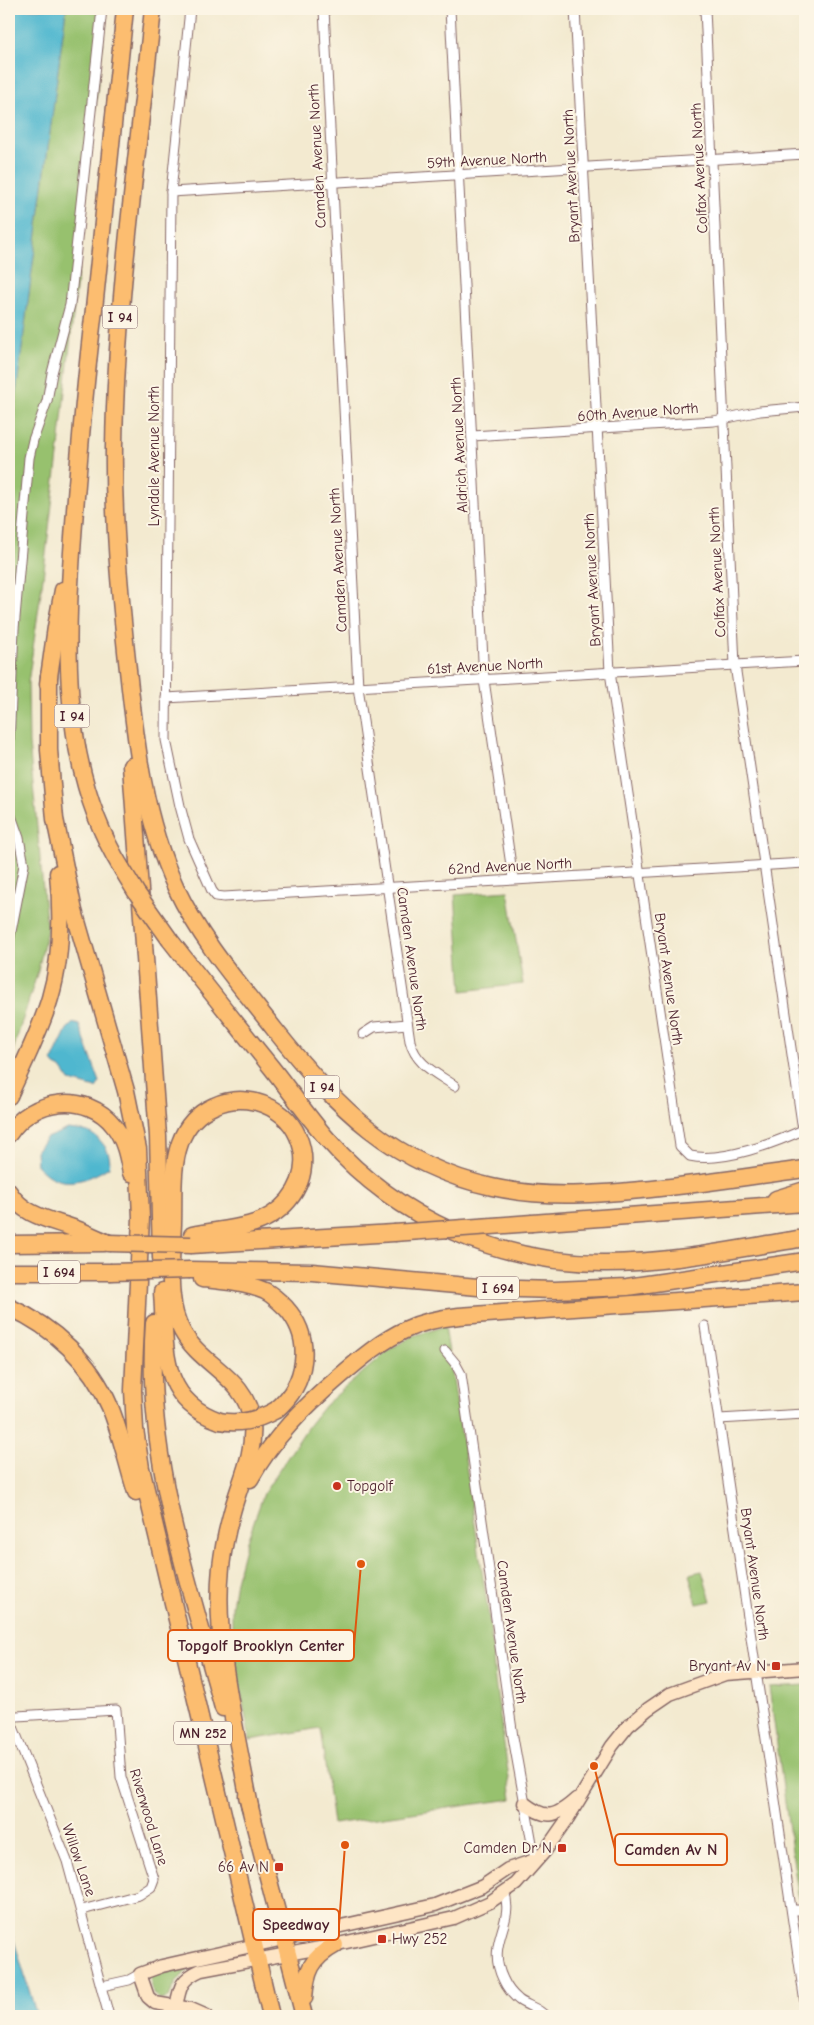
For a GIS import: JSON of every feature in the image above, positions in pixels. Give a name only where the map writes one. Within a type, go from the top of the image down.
[{"type":"highway","name":"I 94","points":[[125,9],[83,408],[72,555],[68,660],[73,722],[82,768],[94,807],[110,846],[122,868],[136,892],[170,940],[329,1140],[376,1184],[430,1221],[461,1236],[515,1253],[579,1262],[652,1261],[805,1238]]},
{"type":"highway","name":"I 94","points":[[153,9],[116,370],[114,525],[123,626],[142,784],[154,830],[176,887],[200,933],[223,967],[334,1100],[362,1124],[413,1158],[441,1171],[495,1188],[570,1196],[612,1193],[805,1168]]},
{"type":"highway","points":[[9,1096],[50,1000],[58,957],[58,881],[47,793],[44,707],[60,604],[72,555]]},
{"type":"highway","points":[[123,626],[133,814],[158,1136],[165,1349],[173,1383],[180,1394],[195,1408],[220,1421],[237,1423],[249,1421],[276,1410],[296,1388],[303,1365],[303,1340],[294,1318],[282,1303],[265,1291],[190,1274]]},
{"type":"highway","points":[[49,675],[49,750],[55,818],[74,910],[126,1091],[138,1149],[141,1211],[133,1383],[137,1443],[145,1490],[184,1657]]},
{"type":"highway","points":[[192,1240],[254,1223],[273,1214],[293,1195],[302,1175],[302,1149],[293,1128],[280,1113],[250,1100],[237,1100],[217,1104],[198,1116],[187,1128],[180,1142],[176,1158],[171,1286],[174,1310],[187,1339],[239,1390],[248,1405],[252,1420],[251,1455],[232,1512],[225,1544],[219,1593],[221,1634],[250,1807]]},
{"type":"highway","points":[[9,1134],[29,1113],[44,1106],[64,1103],[94,1109],[114,1126],[125,1146],[134,1189],[137,1303]]},
{"type":"highway","points":[[752,1206],[805,1190]]},
{"type":"highway","points":[[9,1192],[17,1202],[33,1213],[78,1229],[109,1244]]},
{"type":"highway","name":"I 694","points":[[9,1244],[166,1245],[192,1240],[394,1233],[805,1203]]},
{"type":"highway","name":"I 694","points":[[9,1272],[190,1274],[312,1272],[489,1288],[555,1290],[627,1287],[805,1261]]},
{"type":"highway","points":[[162,1289],[154,1318],[152,1374],[160,1466],[181,1554],[304,2014]]},
{"type":"highway","points":[[225,1544],[248,1483],[266,1453],[286,1428],[300,1412],[361,1358],[406,1329],[428,1321],[459,1316],[805,1292]]},
{"type":"highway","points":[[9,1308],[40,1324],[67,1345],[91,1372],[105,1396],[117,1425],[184,1657]]},
{"type":"highway","name":"MN 252","points":[[184,1657],[271,2016]]},
{"type":"highway","points":[[304,2014],[305,1982],[309,1967],[322,1952],[334,1945]]},
{"type":"street","points":[[9,745],[14,629],[29,458],[33,440],[47,401],[52,373],[70,305],[102,9]]},
{"type":"street","name":"Lyndale Avenue North","points":[[190,9],[170,192],[166,740],[189,838],[212,891],[216,896]]},
{"type":"street","name":"Camden Avenue North","points":[[324,9],[358,687],[410,1041],[415,1056],[424,1066],[455,1086]]},
{"type":"street","name":"Aldrich Avenue North","points":[[450,9],[484,680],[513,879]]},
{"type":"street","name":"Bryant Avenue North","points":[[575,9],[585,168],[610,672],[680,1146],[690,1156],[708,1157],[746,1151],[775,1142],[804,1129]]},
{"type":"street","name":"Colfax Avenue North","points":[[705,9],[735,665],[804,1129]]},
{"type":"street","name":"59th Avenue North","points":[[170,192],[332,184],[805,154]]},
{"type":"street","name":"60th Avenue North","points":[[472,436],[724,420],[760,411],[805,407]]},
{"type":"street","name":"61st Avenue North","points":[[166,698],[805,660]]},
{"type":"street","points":[[9,810],[19,838],[24,865],[9,942]]},
{"type":"street","name":"62nd Avenue North","points":[[216,896],[805,863]]},
{"type":"street","points":[[363,1034],[374,1027],[407,1024]]},
{"type":"street","name":"Bryant Avenue North","points":[[706,1326],[805,2003]]},
{"type":"street","name":"Camden Avenue North","points":[[445,1351],[461,1374],[524,1803],[535,1860]]},
{"type":"street","points":[[719,1419],[805,1414]]},
{"type":"street","points":[[287,1946],[334,1945],[454,1918],[490,1902],[516,1884],[556,1836],[612,1746],[628,1726],[648,1709],[670,1694],[724,1674],[805,1668]]},
{"type":"street","name":"Riverwood Lane","points":[[9,1718],[116,1710],[121,1777],[154,1879],[151,1886],[139,1895],[82,1910]]},
{"type":"street","name":"Willow Lane","points":[[9,1718],[68,1861],[109,2016]]},
{"type":"street","points":[[524,1803],[537,1813],[544,1815],[557,1813],[583,1792]]},
{"type":"street","points":[[102,1986],[129,1980],[162,1966],[287,1946],[435,1905],[483,1886],[508,1869],[535,1860]]},
{"type":"street","points":[[504,1892],[508,1912],[496,1949],[502,1978],[520,2000],[545,2016]]},
{"type":"street","points":[[792,1910],[805,1910]]},
{"type":"street","points":[[176,2007],[182,1982],[189,1976],[201,1970],[256,1952]]},
{"type":"street","points":[[140,1974],[146,1993],[151,2000],[159,2005],[191,2010],[207,2016]]},
{"type":"green space","points":[[66,9],[106,9],[59,447],[28,683],[29,743],[47,930],[38,971],[9,1063],[9,448]]},
{"type":"green space","points":[[508,891],[523,984],[462,991],[455,895]]},
{"type":"green space","points":[[445,1326],[490,1624],[495,1681],[512,1799],[333,1824],[320,1728],[250,1740],[234,1657],[232,1606],[236,1581],[245,1547],[264,1493],[309,1425],[325,1405],[390,1349],[413,1336]]},
{"type":"green space","points":[[702,1571],[711,1601],[697,1604],[689,1574]]},
{"type":"green space","points":[[805,1685],[805,1901],[799,1901],[769,1687]]},
{"type":"green space","points":[[188,1965],[189,1969],[177,1981],[168,1998],[161,2000],[153,1994],[150,1978],[152,1974]]},
{"type":"water","points":[[9,9],[66,9],[9,448]]},
{"type":"water","points":[[73,1023],[79,1025],[100,1082],[96,1088],[70,1081],[61,1068],[52,1061],[67,1029]]},
{"type":"water","points":[[68,1129],[88,1132],[97,1138],[108,1151],[109,1167],[88,1178],[64,1181],[47,1175],[37,1166],[36,1151],[46,1138]]},
{"type":"water","points":[[9,1924],[37,2016],[9,2016]]},
{"type":"place","name":"Topgolf","points":[[337,1486]]},
{"type":"place","name":"Topgolf Brooklyn Center","points":[[361,1564]]},
{"type":"place","name":"Bryant Av N","points":[[776,1666]]},
{"type":"place","name":"Camden Av N","points":[[594,1766]]},
{"type":"place","name":"Speedway","points":[[345,1845]]},
{"type":"place","name":"Camden Dr N","points":[[562,1848]]},
{"type":"place","name":"66 Av N","points":[[279,1867]]},
{"type":"place","name":"Hwy 252","points":[[382,1939]]}]
